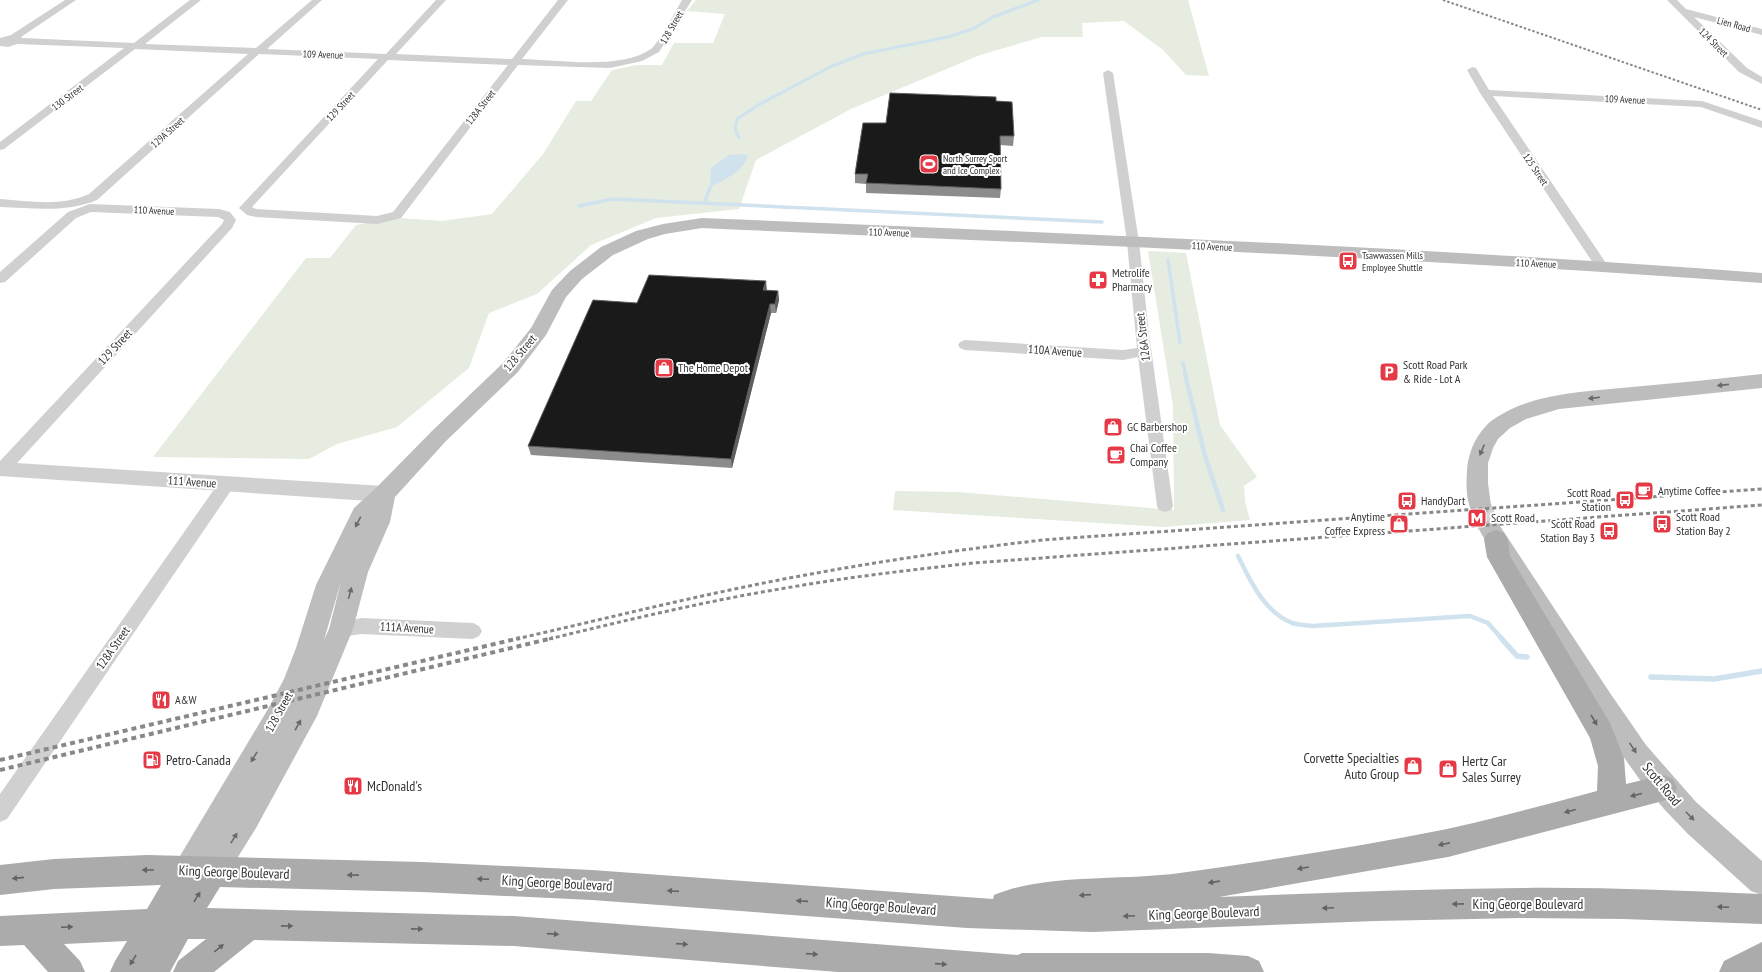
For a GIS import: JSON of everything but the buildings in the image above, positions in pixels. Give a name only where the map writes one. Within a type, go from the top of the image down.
[{"type":"main road","name":"110 Avenue","points":[[663,228],[702,223],[1133,242],[1602,266],[1762,278]]},
{"type":"main road","name":"128 Street","points":[[168,923],[200,871],[296,683],[309,648],[328,585],[362,514],[384,494],[438,436],[510,368],[539,331],[558,294],[576,275],[607,251],[642,235],[663,228]]},
{"type":"main road","points":[[1480,506],[1476,473],[1483,446],[1491,434],[1504,421],[1519,413],[1536,407],[1560,402],[1762,381]]},
{"type":"main road","name":"128 Street","points":[[200,871],[246,818],[308,708],[341,629],[356,572],[367,545],[379,522],[384,494]]},
{"type":"main road","name":"Scott Road","points":[[1608,801],[1614,778],[1613,764],[1601,732],[1499,558],[1493,534],[1642,762],[1663,788],[1696,823],[1762,880]]},
{"type":"main road","points":[[967,913],[1042,898],[1170,889],[1448,843],[1663,788]]},
{"type":"main road","name":"King George Boulevard","points":[[0,880],[62,874],[147,870],[422,876],[592,885],[967,913],[1092,917],[1376,906],[1521,903],[1762,908]]},
{"type":"main road","points":[[126,972],[168,923]]},
{"type":"main road","points":[[153,972],[168,923]]},
{"type":"main road","points":[[0,931],[168,923],[514,931],[1024,971],[1208,969],[1248,972]]},
{"type":"main road","points":[[189,972],[248,925]]},
{"type":"main road","points":[[30,929],[69,972]]},
{"type":"main road","points":[[1735,972],[1762,958]]},
{"type":"street","points":[[2,43],[15,39],[71,0]]},
{"type":"street","name":"130 Street","points":[[0,147],[196,0]]},
{"type":"street","name":"129A Street","points":[[0,279],[72,210],[93,198],[317,0]]},
{"type":"street","name":"129 Street","points":[[397,215],[377,220],[256,213],[245,208],[441,0]]},
{"type":"street","name":"128A Street","points":[[397,215],[563,0]]},
{"type":"street","name":"128 Street","points":[[630,62],[647,56],[659,48],[687,0]]},
{"type":"street","name":"124 Street","points":[[1672,0],[1744,70],[1761,81]]},
{"type":"street","name":"Lien Road","points":[[1682,10],[1762,32]]},
{"type":"street","name":"109 Avenue","points":[[15,39],[135,46],[515,62],[598,65],[630,62]]},
{"type":"street","name":"125 Street","points":[[1472,70],[1485,93],[1602,266]]},
{"type":"street","name":"126A Street","points":[[1108,73],[1133,242],[1144,351],[1165,506]]},
{"type":"street","name":"109 Avenue","points":[[1485,93],[1702,104],[1762,124]]},
{"type":"street","name":"110 Avenue","points":[[0,203],[72,210],[77,212],[95,207],[219,213],[226,215],[230,220],[228,225]]},
{"type":"street","name":"129 Street","points":[[1,469],[228,225]]},
{"type":"street","name":"110A Avenue","points":[[965,345],[1123,355],[1144,351]]},
{"type":"street","name":"111 Avenue","points":[[1,469],[226,485],[384,494]]},
{"type":"street","name":"128A Street","points":[[0,812],[226,485]]},
{"type":"street","name":"111A Avenue","points":[[341,629],[361,626],[473,631]]},
{"type":"shaded area","points":[[696,0],[1188,0],[1209,76],[1186,75],[1163,50],[1124,21],[1082,23],[1083,37],[1042,37],[980,55],[851,109],[756,160],[739,209],[656,218],[591,245],[537,294],[489,313],[469,368],[397,427],[337,444],[309,459],[153,457],[306,258],[330,258],[356,225],[398,218],[442,221],[492,214],[543,154],[576,101],[591,101],[612,70],[637,65],[662,65],[674,43],[713,43],[725,14],[687,11]]},
{"type":"shaded area","points":[[1148,251],[1186,253],[1220,425],[1257,477],[1244,486],[1245,502],[1250,520],[1163,527],[893,510],[895,491],[958,492],[1174,510],[1173,406]]},
{"type":"water","points":[[743,154],[748,156],[737,172],[710,188],[711,168],[729,155]]},
{"type":"waterway","points":[[739,138],[735,130],[737,119],[760,104],[830,67],[863,54],[948,37],[975,28],[993,17],[1038,0]]},
{"type":"waterway","points":[[704,203],[710,188]]},
{"type":"waterway","points":[[579,206],[613,199],[1102,222]]},
{"type":"waterway","points":[[1168,260],[1180,343]]},
{"type":"waterway","points":[[1183,363],[1186,375]]},
{"type":"waterway","points":[[1185,374],[1205,456],[1223,510]]},
{"type":"waterway","points":[[1238,556],[1253,585],[1266,603],[1282,618],[1292,623],[1313,626],[1470,616],[1488,623],[1502,639]]},
{"type":"waterway","points":[[1501,638],[1517,656],[1527,657]]},
{"type":"waterway","points":[[1651,677],[1714,679],[1762,671]]},
{"type":"tunnel","points":[[1480,506],[1490,529]]},
{"type":"railway","points":[[1443,0],[1762,110]]},
{"type":"railway","points":[[516,639],[779,580],[878,563],[1043,540],[1762,489]]},
{"type":"railway","points":[[549,639],[667,611],[756,593],[856,577],[973,563],[1762,505]]},
{"type":"railway","points":[[0,760],[520,638]]},
{"type":"railway","points":[[0,770],[553,638]]},
{"type":"place","name":"North Surrey Sport and Ice Complex","points":[[929,164]]},
{"type":"place","name":"Tsawwassen Mills Employee Shuttle","points":[[1348,261]]},
{"type":"place","name":"Metrolife Pharmacy","points":[[1098,280]]},
{"type":"place","name":"The Home Depot","points":[[664,368]]},
{"type":"place","name":"Scott Road Park & Ride - Lot A","points":[[1389,372]]},
{"type":"place","name":"GC Barbershop","points":[[1113,427]]},
{"type":"place","name":"Chai Coffee Company","points":[[1116,455]]},
{"type":"place","name":"Anytime Coffee","points":[[1644,491]]},
{"type":"place","name":"Scott Road Station","points":[[1625,500]]},
{"type":"place","name":"HandyDart","points":[[1407,501]]},
{"type":"place","name":"Scott Road","points":[[1477,518]]},
{"type":"place","name":"Anytime Coffee Express","points":[[1399,524]]},
{"type":"place","name":"Scott Road Station Bay 2","points":[[1662,524]]},
{"type":"place","name":"Scott Road Station Bay 3","points":[[1609,531]]},
{"type":"place","name":"A&W","points":[[161,700]]},
{"type":"place","name":"Petro-Canada","points":[[152,760]]},
{"type":"place","name":"Corvette Specialties Auto Group","points":[[1413,766]]},
{"type":"place","name":"Hertz Car Sales Surrey","points":[[1448,769]]},
{"type":"place","name":"McDonald's","points":[[353,786]]}]
